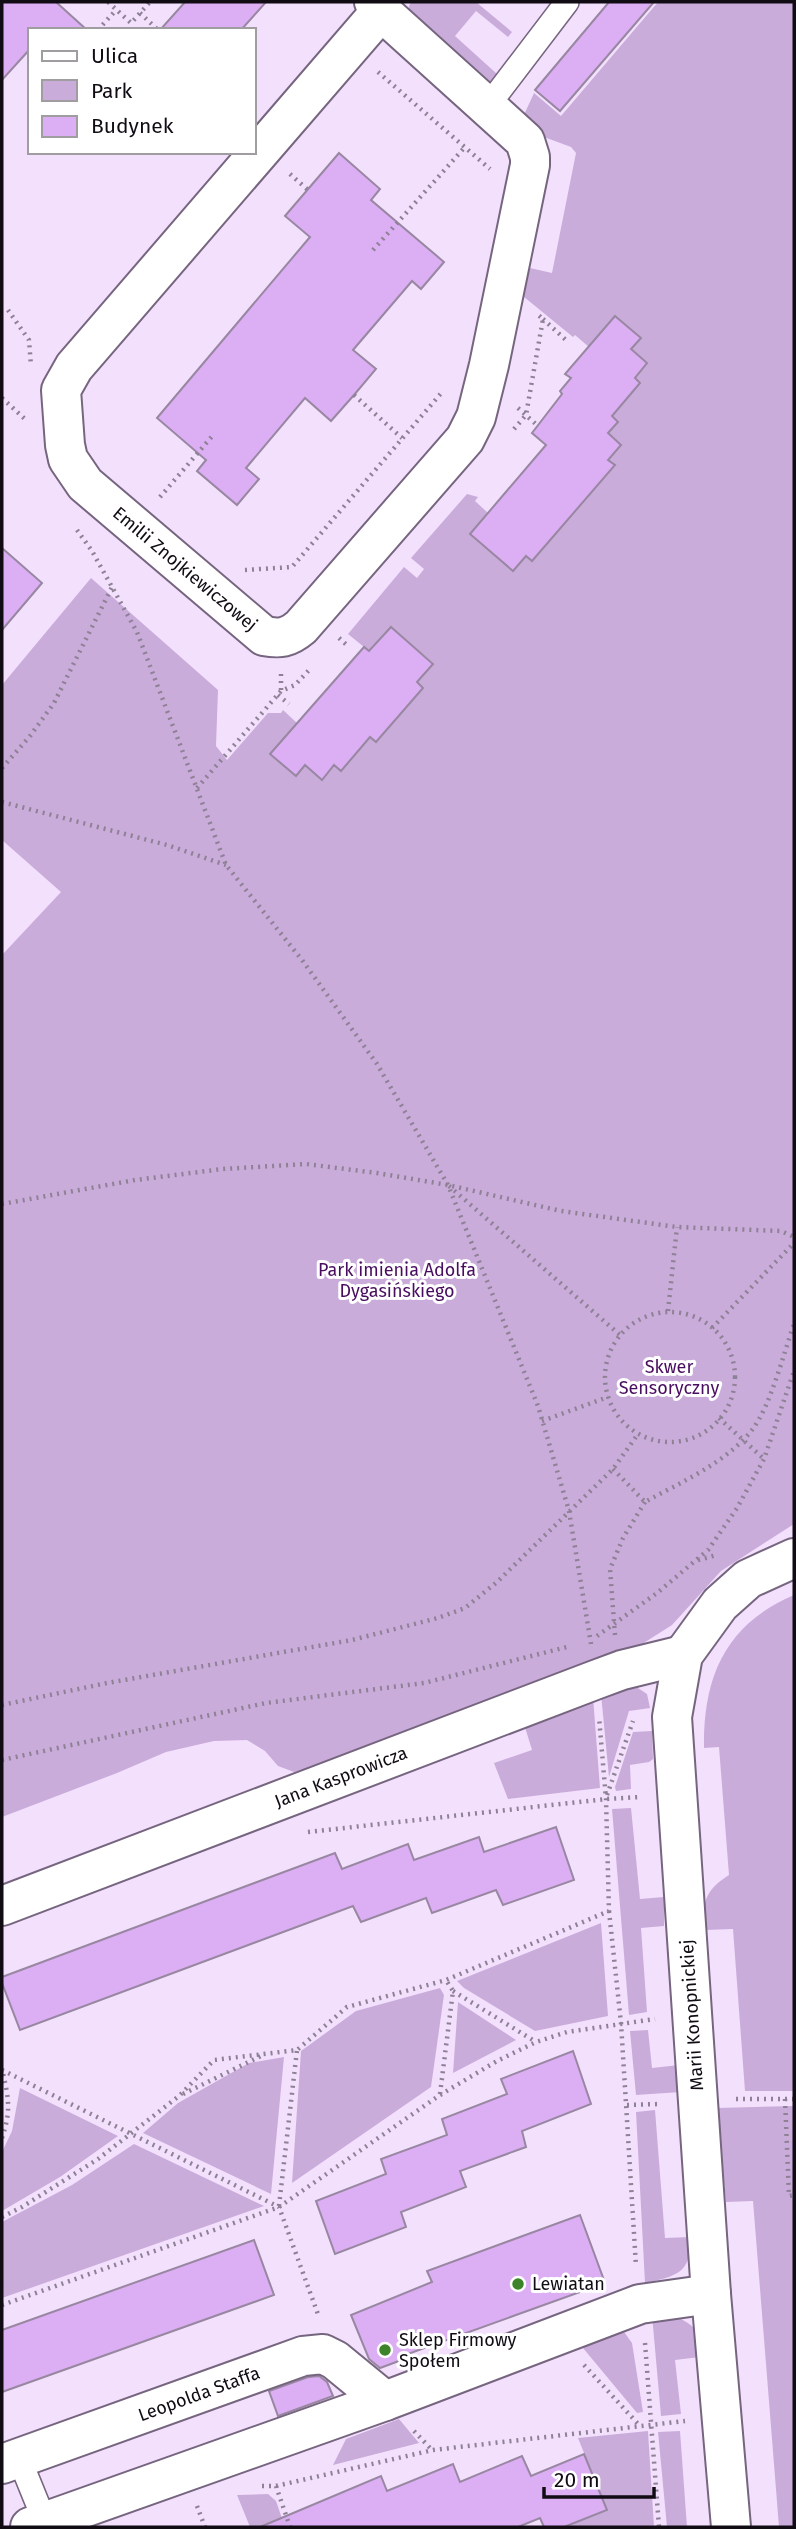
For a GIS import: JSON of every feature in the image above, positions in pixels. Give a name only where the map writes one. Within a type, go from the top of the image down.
[{"type":"street","name":"Emilii Znojkiewiczowej","points":[[253,154],[74,367],[61,390],[68,459],[85,484],[264,636],[280,639],[292,635],[301,627],[465,439],[476,417],[489,365],[530,157],[525,141],[377,6],[256,150]]},
{"type":"street","name":"Marii Konopnickiej","points":[[731,2527],[711,2294],[672,1717],[683,1655],[720,1604],[748,1579],[794,1558]]},
{"type":"street","name":"Jana Kasprowicza","points":[[2,1906],[607,1662],[683,1655]]},
{"type":"street","points":[[37,2525],[385,2401],[640,2304],[711,2294]]},
{"type":"street","points":[[323,2354],[335,2360],[385,2401]]},
{"type":"street","name":"Leopolda Staffa","points":[[11,2461],[303,2356],[323,2354]]},
{"type":"lane","points":[[487,107],[567,2]]},
{"type":"lane","points":[[11,2461],[37,2525]]},
{"type":"path","points":[[108,2],[131,23],[150,2]]},
{"type":"path","points":[[100,28],[116,10]]},
{"type":"path","points":[[140,13],[156,28]]},
{"type":"path","points":[[371,66],[496,174]]},
{"type":"path","points":[[373,250],[465,147]]},
{"type":"path","points":[[8,310],[29,340],[32,377]]},
{"type":"path","points":[[542,319],[568,342]]},
{"type":"path","points":[[239,570],[292,567],[445,388]]},
{"type":"path","points":[[354,395],[402,438]]},
{"type":"path","points":[[526,415],[538,426]]},
{"type":"path","points":[[155,503],[214,434]]},
{"type":"path","points":[[74,525],[113,587],[137,632],[226,865],[314,976],[377,1064],[448,1185],[542,1421],[569,1511],[590,1641],[607,1662]]},
{"type":"path","points":[[2,768],[54,703],[113,587]]},
{"type":"path","points":[[338,637],[349,647]]},
{"type":"path","points":[[278,695],[289,704]]},
{"type":"path","points":[[2,802],[167,845],[226,865]]},
{"type":"path","points":[[2,1204],[135,1180],[223,1169],[306,1164],[448,1185],[561,1211],[677,1227],[781,1231],[794,1237]]},
{"type":"path","points":[[448,1185],[620,1335]]},
{"type":"path","points":[[668,1311],[677,1227]]},
{"type":"path","points":[[712,1328],[794,1243]]},
{"type":"path","points":[[668,1311],[694,1317],[712,1328],[726,1344],[733,1364],[734,1386],[727,1407],[714,1424],[698,1436],[678,1442],[658,1441],[638,1434],[623,1423],[608,1397],[605,1370],[610,1352],[620,1335],[636,1322],[668,1311]]},
{"type":"path","points":[[607,1662],[613,1625],[610,1569],[624,1538],[645,1502],[705,1469],[743,1440],[762,1414],[794,1324]]},
{"type":"path","points":[[2,1760],[266,1703],[424,1683],[590,1641],[657,1593],[708,1550],[737,1508],[764,1458],[794,1371]]},
{"type":"path","points":[[542,1421],[608,1397]]},
{"type":"path","points":[[719,1418],[764,1458]]},
{"type":"path","points":[[2,1705],[107,1683],[352,1640],[438,1618],[465,1608],[497,1581],[613,1469],[638,1434]]},
{"type":"path","points":[[613,1469],[645,1502]]},
{"type":"path","points":[[598,1709],[606,1799],[609,1911],[621,2023],[637,2277]]},
{"type":"path","points":[[606,1799],[633,1720],[643,1720]]},
{"type":"path","points":[[295,1834],[606,1799],[677,1795]]},
{"type":"path","points":[[2,2217],[98,2159],[131,2135],[179,2096],[214,2060],[297,2050],[346,2007],[446,1980],[609,1911]]},
{"type":"path","points":[[446,1980],[453,1991],[536,2042]]},
{"type":"path","points":[[440,2095],[453,1991]]},
{"type":"path","points":[[2,2305],[279,2207],[440,2095],[497,2061],[536,2042],[568,2032],[691,2014]]},
{"type":"path","points":[[297,2050],[279,2207],[328,2340],[323,2354]]},
{"type":"path","points":[[179,2096],[267,2053]]},
{"type":"path","points":[[2,2071],[279,2207]]},
{"type":"path","points":[[2,2071],[10,2103],[2,2138]]},
{"type":"path","points":[[726,2099],[794,2099]]},
{"type":"path","points":[[785,2099],[789,2196],[794,2195]]},
{"type":"path","points":[[626,2105],[668,2104]]},
{"type":"path","points":[[560,2334],[572,2352],[640,2426]]},
{"type":"path","points":[[644,2335],[659,2527]]},
{"type":"path","points":[[255,2486],[276,2486],[433,2450],[722,2416]]},
{"type":"path","points":[[276,2486],[290,2527]]},
{"type":"path","points":[[205,2498],[195,2502],[205,2527]]},
{"type":"green space","points":[[411,2],[476,2],[512,32],[508,37],[476,11],[455,36],[507,83],[507,103],[410,14]]},
{"type":"green space","name":"Park imienia Adolfa Dygasińskiego","points":[[658,2],[794,2],[794,1524],[721,1571],[672,1625],[628,1653],[354,1755],[294,1772],[278,1766],[265,1751],[247,1740],[214,1741],[166,1752],[2,1817],[2,955],[61,892],[2,840],[2,685],[91,578],[218,690],[216,746],[227,760],[268,713],[281,713],[283,710],[297,723],[270,754],[295,776],[305,765],[322,779],[334,765],[341,770],[370,737],[377,742],[385,732],[380,726],[398,717],[423,689],[417,682],[433,663],[391,627],[369,651],[348,634],[404,567],[417,578],[424,569],[411,558],[467,494],[478,497],[475,501],[488,513],[470,534],[513,571],[526,556],[533,560],[614,465],[608,460],[608,433],[618,422],[612,416],[640,383],[635,378],[647,363],[631,349],[641,338],[615,316],[589,347],[518,292],[526,270],[530,268],[552,273],[576,153],[571,147],[544,137],[523,117],[534,93],[561,116]]},
{"type":"green space","points":[[794,1595],[794,2091],[745,2091],[733,1929],[705,1930],[704,1921],[706,1898],[715,1886],[729,1875],[719,1747],[704,1748],[705,1722],[714,1676],[735,1637],[751,1621]]},
{"type":"green space","points":[[635,1686],[647,1694],[650,1708],[629,1711],[609,1777],[601,1694]]},
{"type":"green space","points":[[593,1697],[600,1788],[508,1799],[494,1763],[532,1750],[524,1724]]},
{"type":"green space","points":[[652,1731],[653,1759],[630,1765],[631,1789],[616,1791],[633,1732]]},
{"type":"green space","points":[[631,1808],[640,1899],[664,1897],[664,1926],[641,1928],[647,2012],[629,2015],[612,1809]]},
{"type":"green space","points":[[601,1923],[608,2016],[535,2031],[464,1988],[457,1981]]},
{"type":"green space","points":[[440,1988],[444,1995],[431,2087],[292,2183],[301,2051],[356,2011]]},
{"type":"green space","points":[[458,2002],[516,2040],[453,2073]]},
{"type":"green space","points":[[648,2030],[652,2068],[679,2065],[681,2092],[636,2095],[630,2031]]},
{"type":"green space","points":[[284,2057],[271,2194],[143,2133],[178,2103],[249,2063]]},
{"type":"green space","points":[[20,2088],[118,2136],[60,2177],[2,2211],[2,2152],[12,2131]]},
{"type":"green space","points":[[794,2106],[794,2527],[779,2527],[753,2201],[726,2202],[717,2108]]},
{"type":"green space","points":[[655,2110],[665,2238],[690,2237],[690,2249],[685,2266],[680,2271],[645,2283],[636,2112]]},
{"type":"green space","points":[[134,2144],[264,2206],[2,2298],[2,2222],[72,2185]]},
{"type":"green space","points":[[652,2315],[678,2318],[689,2323],[699,2333],[700,2357],[675,2360],[681,2414],[661,2416]]},
{"type":"green space","points":[[619,2325],[632,2343],[643,2412],[637,2413],[578,2342]]},
{"type":"green space","points":[[399,2419],[419,2443],[333,2465],[346,2439]]},
{"type":"green space","points":[[648,2431],[654,2527],[564,2527],[607,2510],[578,2438]]},
{"type":"green space","points":[[680,2431],[687,2527],[667,2527],[658,2432]]},
{"type":"green space","points":[[268,2494],[276,2501],[285,2527],[250,2527],[237,2495]]},
{"type":"building","points":[[2,2],[56,2],[85,28],[28,28],[28,51],[2,80]]},
{"type":"building","points":[[185,2],[266,2],[243,28],[162,28]]},
{"type":"building","points":[[609,2],[654,2],[560,111],[535,90]]},
{"type":"building","points":[[339,153],[380,189],[371,200],[444,262],[421,289],[412,281],[353,350],[376,369],[354,395],[331,421],[305,398],[246,468],[259,479],[237,505],[197,471],[206,460],[157,418],[310,237],[285,216]]},
{"type":"building","points":[[615,316],[641,338],[631,349],[647,363],[635,378],[640,383],[612,416],[618,422],[608,433],[621,445],[608,460],[615,465],[532,561],[526,556],[513,571],[470,534],[546,445],[532,433],[571,378],[565,374]]},
{"type":"building","points":[[2,548],[42,583],[2,630]]},
{"type":"building","points":[[391,627],[433,664],[417,682],[423,688],[376,742],[370,737],[341,771],[334,765],[322,780],[305,765],[296,776],[270,754],[364,647],[369,651]]},
{"type":"building","points":[[556,1827],[574,1880],[503,1905],[496,1890],[432,1913],[426,1898],[361,1922],[353,1906],[20,2030],[2,1983],[2,1977],[335,1853],[342,1869],[408,1844],[414,1860],[479,1837],[484,1852]]},
{"type":"building","points":[[573,2051],[591,2104],[522,2131],[526,2147],[460,2171],[466,2187],[401,2212],[406,2227],[335,2254],[316,2201],[386,2174],[381,2159],[447,2135],[442,2119],[507,2094],[501,2079]]},
{"type":"building","points":[[580,2215],[605,2283],[405,2355],[407,2358],[380,2368],[369,2359],[351,2315],[432,2282],[427,2271]]},
{"type":"building","points":[[254,2240],[274,2295],[2,2392],[2,2330]]},
{"type":"building","points":[[319,2376],[327,2382],[333,2396],[278,2416],[269,2391],[308,2377]]},
{"type":"building","points":[[584,2454],[607,2510],[564,2527],[544,2527],[540,2518],[518,2527],[260,2527],[381,2476],[387,2491],[453,2464],[460,2482],[522,2456],[531,2476]]},
{"type":"place","name":"Lewiatan","points":[[518,2284]]},
{"type":"place","name":"Sklep Firmowy Społem","points":[[385,2350]]},
{"type":"park label","name":"Skwer Sensoryczny","points":[[669,1377]]}]
